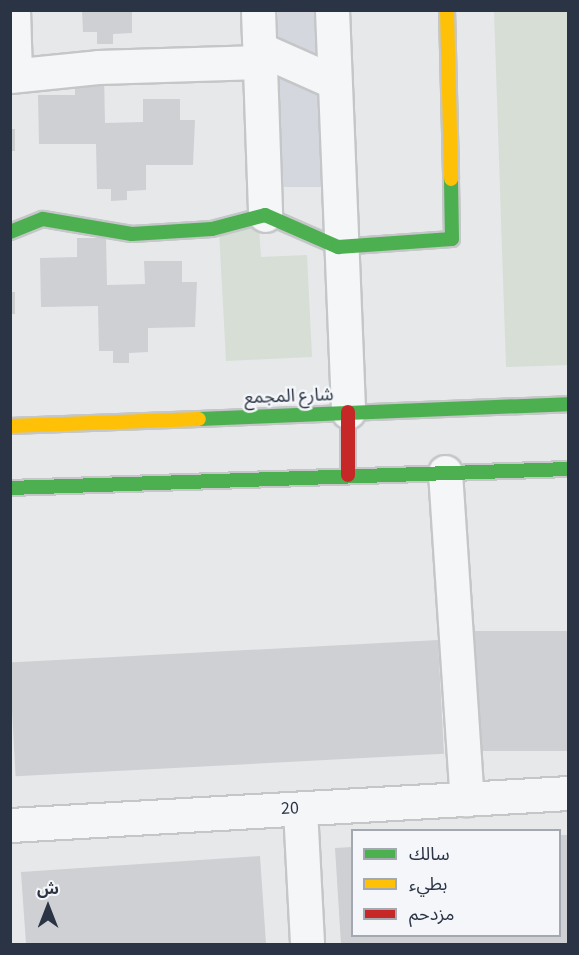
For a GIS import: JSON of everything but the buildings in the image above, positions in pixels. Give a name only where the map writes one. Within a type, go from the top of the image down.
[{"type":"street","points":[[13,10],[13,76],[98,67],[260,56],[334,82]]},
{"type":"street","points":[[258,10],[265,216]]},
{"type":"street","points":[[332,10],[338,247],[348,412],[348,475]]},
{"type":"street","points":[[10,232],[43,219],[132,234],[212,230],[265,216],[338,247],[452,239],[447,10]]},
{"type":"street","name":"شارع المجمع","points":[[10,426],[568,404]]},
{"type":"street","points":[[10,488],[568,469]]},
{"type":"street","points":[[445,472],[467,799]]},
{"type":"street","name":"20","points":[[10,825],[568,794]]},
{"type":"street","points":[[300,809],[307,945]]},
{"type":"shaded area","points":[[278,11],[323,11],[323,187],[278,187]]},
{"type":"shaded area","points":[[494,11],[568,11],[568,365],[506,367]]},
{"type":"shaded area","points":[[259,228],[261,257],[307,255],[312,357],[226,361],[219,230]]},
{"type":"traffic: fast","points":[[10,232],[43,219],[132,234],[212,229],[265,215],[338,247],[452,239],[451,179]]},
{"type":"traffic: fast","points":[[199,419],[568,404]]},
{"type":"traffic: fast","points":[[10,488],[568,469]]},
{"type":"traffic: slow","points":[[447,10],[451,179]]},
{"type":"traffic: slow","points":[[10,426],[199,419]]},
{"type":"traffic: jam","points":[[348,412],[348,475]]}]
